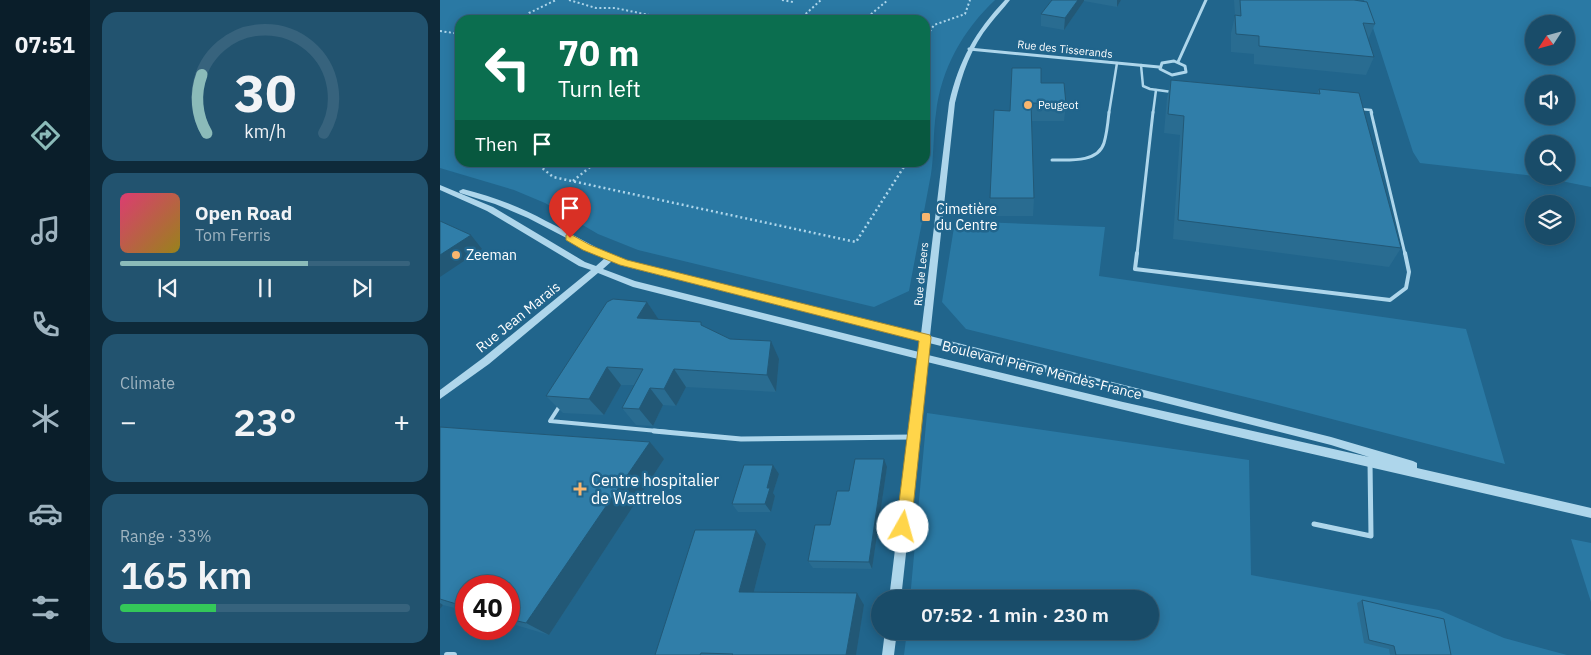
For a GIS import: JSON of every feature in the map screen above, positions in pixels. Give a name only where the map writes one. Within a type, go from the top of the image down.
[{"type":"street","name":"Rue de Leers","points":[[896,590],[952,103],[959,76],[970,49],[983,28],[1008,0]]},
{"type":"street","points":[[1178,62],[1206,0]]},
{"type":"street","name":"Rue des Tisserands","points":[[970,49],[1159,67],[1165,62],[1178,62],[1185,66],[1186,72],[1179,75],[1170,75],[1162,72],[1159,67]]},
{"type":"street","name":"Boulevard Pierre Mendès-France","points":[[440,187],[490,209],[560,252],[597,270],[633,284],[1122,406],[1370,458]]},
{"type":"street","name":"Boulevard Pierre Mendès-France","points":[[440,187],[504,204],[532,216],[587,248],[612,258],[664,273],[926,338],[1370,458],[1591,513]]},
{"type":"street","name":"Rue Jean Marais","points":[[440,395],[486,361],[612,258]]},
{"type":"street","points":[[888,655],[890,640]]},
{"type":"lane","points":[[1052,160],[1082,160],[1095,155],[1104,145],[1117,63]]},
{"type":"lane","points":[[1141,65],[1143,86],[1156,90],[1175,92]]},
{"type":"lane","points":[[1156,90],[1135,269],[1390,300],[1406,288],[1409,272],[1371,110],[1351,108]]},
{"type":"lane","points":[[565,397],[550,421],[741,439],[914,437]]},
{"type":"lane","points":[[1314,524],[1371,536],[1370,458]]},
{"type":"path","points":[[527,15],[556,0]]},
{"type":"path","points":[[569,0],[596,8],[614,8],[649,15]]},
{"type":"path","points":[[782,0],[793,2]]},
{"type":"path","points":[[804,15],[821,0]]},
{"type":"path","points":[[869,15],[888,0]]},
{"type":"path","points":[[930,31],[934,24],[965,14],[970,0]]},
{"type":"path","points":[[440,31],[455,33]]},
{"type":"path","points":[[541,167],[553,177],[856,242],[904,167]]},
{"type":"path","points":[[573,181],[590,167]]},
{"type":"shaded area","points":[[440,0],[995,0],[973,24],[955,51],[943,81],[934,128],[931,174],[909,291],[874,307],[638,250],[598,234],[545,203],[514,190],[440,168]]},
{"type":"shaded area","points":[[1364,0],[1591,0],[1591,187],[1575,184],[1575,135],[1525,135],[1525,175],[1420,163],[1413,152]]},
{"type":"shaded area","points":[[955,221],[1105,227],[1099,276],[1466,329],[1505,464],[1266,402],[966,329],[942,302]]},
{"type":"shaded area","points":[[927,413],[1249,460],[1251,575],[1439,610],[1504,638],[1567,655],[904,655],[906,640],[1159,640],[1159,590],[911,590]]},
{"type":"shaded area","points":[[1571,539],[1591,543],[1591,602]]},
{"type":"building","points":[[1052,0],[1078,0],[1065,18],[1041,14]]},
{"type":"building","points":[[1240,0],[1354,0],[1367,2],[1375,24],[1363,23],[1374,57],[1259,46],[1259,36],[1236,34],[1235,15],[1241,16]]},
{"type":"building","points":[[1012,68],[1041,68],[1041,83],[1064,83],[1066,104],[1031,103],[1034,198],[990,198],[994,110],[1010,111]]},
{"type":"building","points":[[1171,80],[1320,94],[1319,89],[1359,93],[1401,248],[1178,220],[1184,116],[1168,114]]},
{"type":"building","points":[[440,221],[471,235],[440,255]]},
{"type":"building","points":[[613,299],[647,302],[637,318],[701,322],[701,325],[730,339],[771,341],[767,375],[674,369],[664,389],[650,388],[639,409],[622,408],[643,369],[607,367],[589,399],[546,396],[607,302]]},
{"type":"building","points":[[440,427],[650,442],[526,623],[520,622],[520,575],[455,575],[455,604],[440,599]]},
{"type":"building","points":[[855,459],[884,459],[869,562],[808,561],[815,525],[830,525],[837,491],[849,491]]},
{"type":"building","points":[[744,465],[773,465],[767,488],[770,488],[765,504],[732,504]]},
{"type":"building","points":[[695,530],[756,530],[739,592],[857,593],[846,655],[732,655],[701,653],[700,655],[655,655]]},
{"type":"building","points":[[1362,600],[1444,619],[1451,655],[1396,655],[1394,646],[1369,640]]},
{"type":"place","name":"Peugeot","points":[[1028,105]]},
{"type":"place","name":"Cimetière du Centre","points":[[926,217]]},
{"type":"place","name":"Zeeman","points":[[456,255]]},
{"type":"place","name":"Centre hospitalier de Wattrelos","points":[[580,489]]},
{"type":"route","points":[[570,238],[587,248],[612,258],[655,271],[926,338],[903,527]]}]
